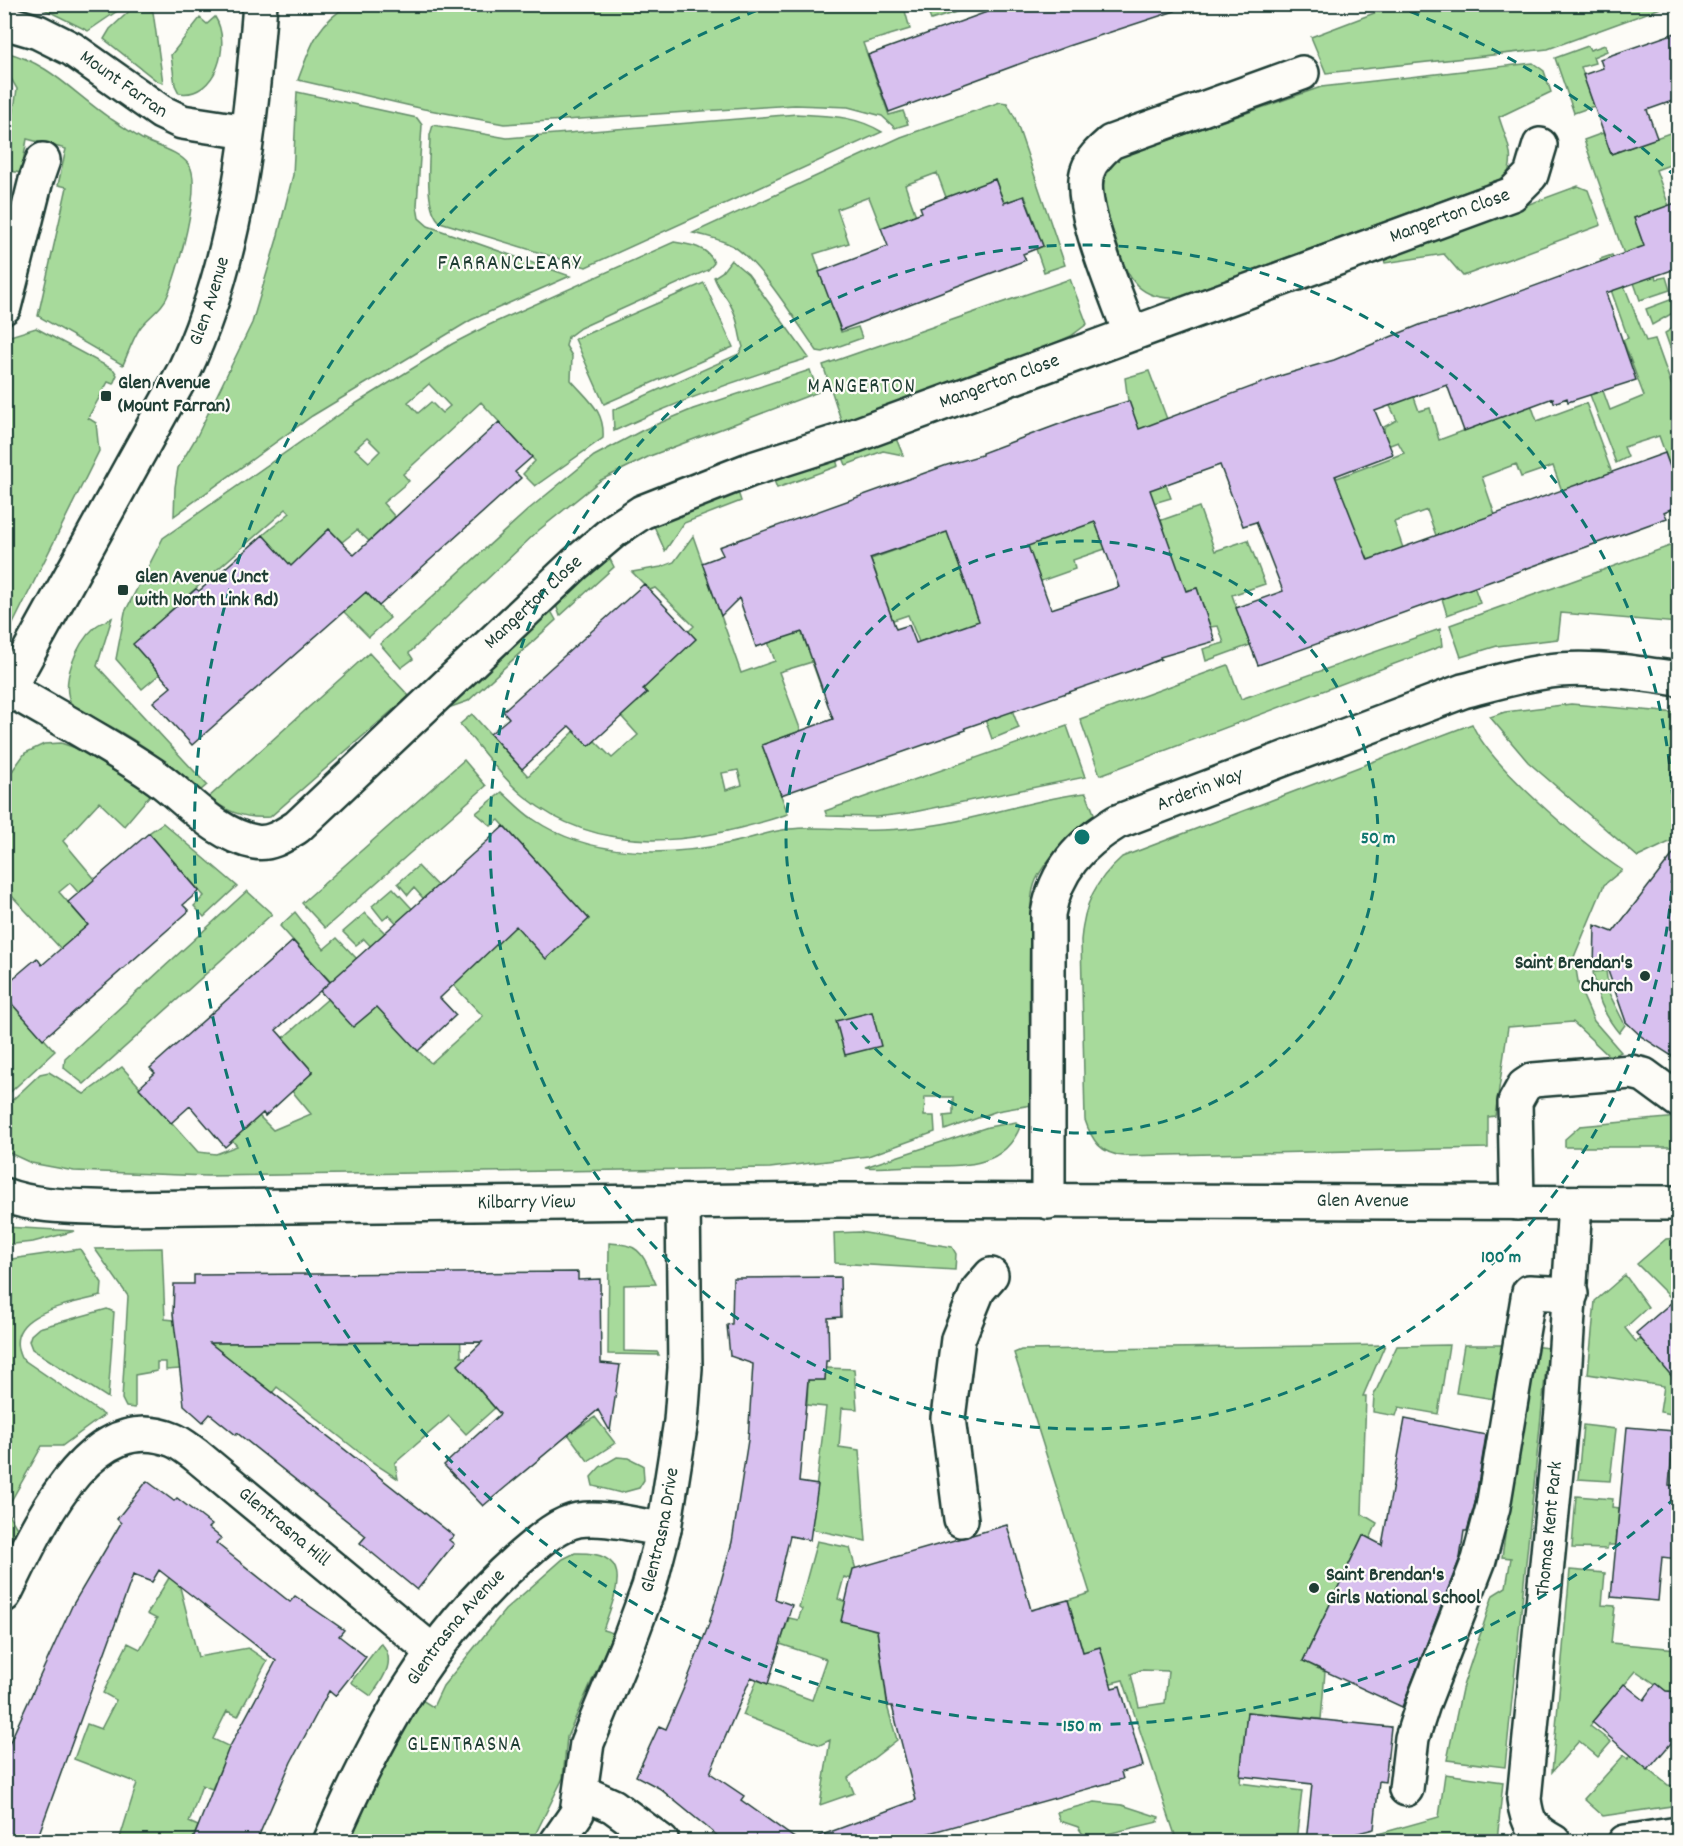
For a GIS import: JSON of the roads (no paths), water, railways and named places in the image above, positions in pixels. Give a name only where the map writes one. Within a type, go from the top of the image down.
[{"type":"street","name":"Glen Avenue","points":[[7,693],[184,371],[203,332],[219,285],[235,214],[247,132],[260,4]]},
{"type":"street","name":"Mount Farran","points":[[4,22],[38,32],[72,49],[161,112],[182,122],[247,132]]},
{"type":"street","points":[[1130,333],[1086,205],[1085,181],[1095,156],[1111,142],[1302,73]]},
{"type":"street","name":"Mangerton Close","points":[[7,693],[145,769],[217,826],[257,842],[272,841],[297,827],[575,564],[615,530],[642,512],[749,470],[840,441],[1512,194],[1531,174],[1540,145]]},
{"type":"street","points":[[4,307],[43,160]]},
{"type":"street","name":"Arderin Way","points":[[1048,1202],[1048,914],[1052,893],[1060,875],[1083,845],[1117,822],[1463,691],[1521,676],[1559,670],[1602,670],[1678,679]]},
{"type":"street","points":[[1517,1203],[1515,1102],[1524,1086],[1533,1080],[1631,1072],[1644,1075],[1678,1100]]},
{"type":"street","name":"Kilbarry View","points":[[4,1195],[16,1199],[67,1206],[116,1208],[838,1200],[1048,1202]]},
{"type":"street","name":"Glentrasna Drive","points":[[557,1842],[577,1813],[582,1792],[587,1743],[649,1587],[664,1529],[681,1422],[685,1368],[683,1202]]},
{"type":"street","name":"Glen Avenue","points":[[1048,1202],[1678,1203]]},
{"type":"street","name":"Thomas Kent Park","points":[[1554,1842],[1540,1834],[1527,1819],[1524,1799],[1571,1294],[1575,1203]]},
{"type":"street","points":[[961,1521],[948,1418],[958,1339],[978,1290],[991,1275]]},
{"type":"street","points":[[1406,1789],[1412,1738],[1479,1560],[1493,1507],[1529,1292],[1571,1294]]},
{"type":"street","name":"Glentrasna Hill","points":[[4,1595],[50,1510],[75,1472],[99,1448],[124,1436],[145,1434],[173,1440],[196,1455],[432,1651]]},
{"type":"street","name":"Glentrasna Avenue","points":[[330,1842],[359,1776],[432,1651],[472,1602],[523,1555],[556,1530],[576,1520],[597,1519],[664,1529]]},
{"type":"street","points":[[582,1792],[614,1806],[662,1842]]},
{"type":"street","points":[[1625,1842],[1678,1834]]},
{"type":"place","name":"Glen Avenue (Mount Farran)","points":[[106,396]]},
{"type":"place","name":"Glen Avenue (Jnct with North Link Rd)","points":[[123,590]]},
{"type":"place","name":"Saint Brendan's Church","points":[[1645,976]]},
{"type":"place","name":"Saint Brendan's Girls National School","points":[[1314,1588]]},
{"type":"district","name":"FARRANCLEARY","points":[[510,264]]},
{"type":"district","name":"MANGERTON","points":[[862,388]]},
{"type":"district","name":"GLENTRASNA","points":[[465,1746]]}]
